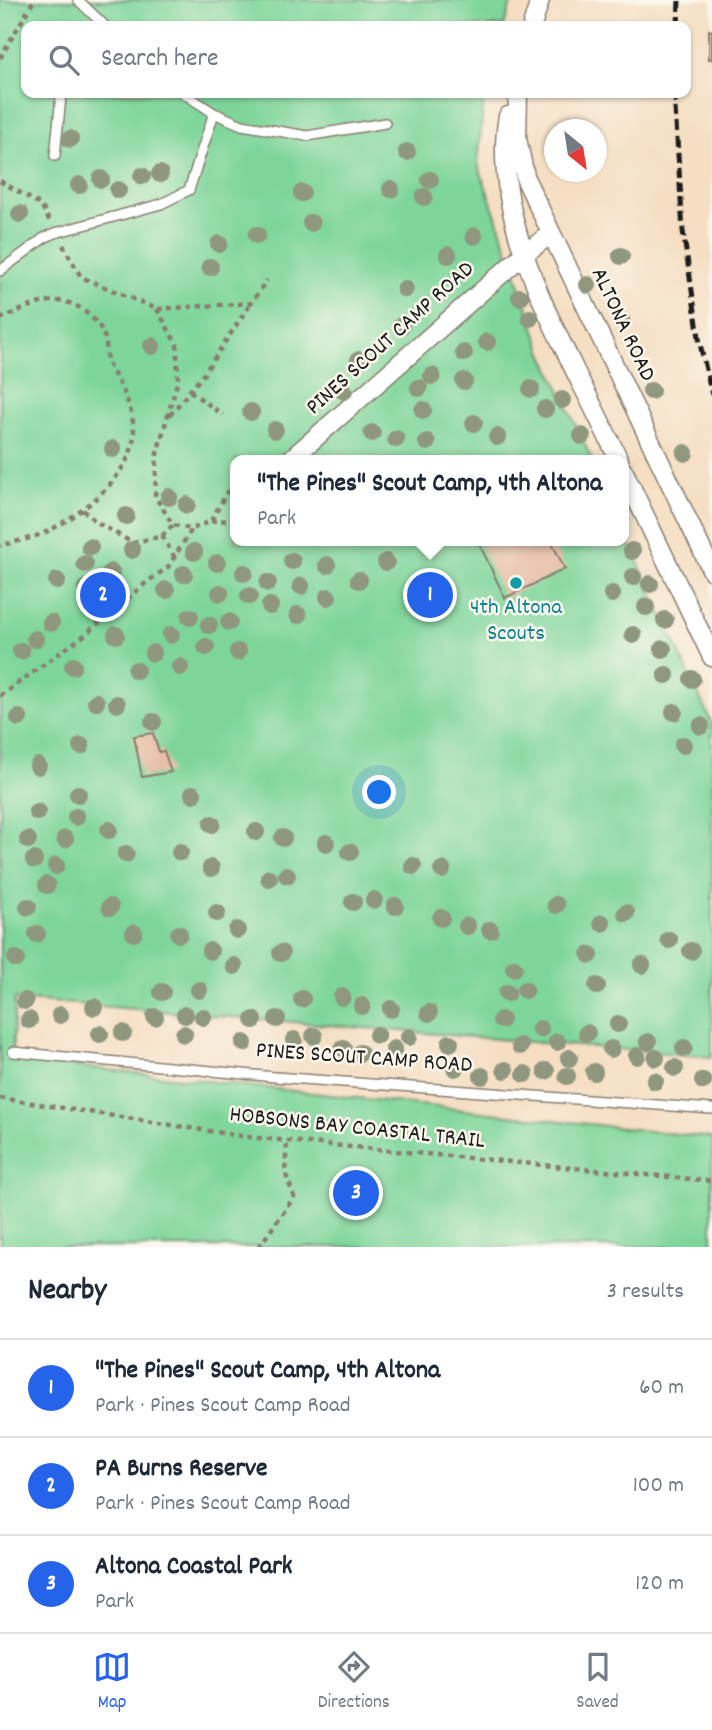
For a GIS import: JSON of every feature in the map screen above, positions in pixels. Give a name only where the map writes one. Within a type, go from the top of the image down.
[{"type":"street","points":[[534,21],[540,0]]},
{"type":"street","points":[[511,98],[505,142],[507,179],[524,254],[548,316],[617,455]]},
{"type":"street","name":"ALTONA ROAD","points":[[518,98],[517,139],[526,180],[712,571]]},
{"type":"street","name":"PINES SCOUT CAMP ROAD","points":[[296,455],[524,254],[551,234]]},
{"type":"street","points":[[629,483],[712,657]]},
{"type":"lane","points":[[78,0],[100,21]]},
{"type":"lane","points":[[55,156],[61,98]]},
{"type":"lane","points":[[191,98],[214,113],[242,125],[307,136],[385,123]]},
{"type":"lane","points":[[0,271],[44,238],[55,233],[161,204],[188,190],[214,113]]},
{"type":"lane","name":"PINES SCOUT CAMP ROAD","points":[[13,1052],[275,1077],[712,1109]]},
{"type":"path","points":[[22,21],[34,0]]},
{"type":"path","points":[[0,58],[21,22]]},
{"type":"path","points":[[0,181],[41,205],[81,277],[157,309],[251,303]]},
{"type":"path","points":[[167,419],[203,375],[267,280]]},
{"type":"path","points":[[0,319],[36,303],[63,300],[81,307],[97,322],[106,339],[107,362],[124,392],[131,412],[134,435],[127,460],[116,479],[83,510],[65,523],[36,536],[0,545]]},
{"type":"path","points":[[157,309],[177,345],[178,380],[157,453],[155,496],[173,524],[192,529]]},
{"type":"path","points":[[190,391],[223,415]]},
{"type":"path","points":[[211,521],[230,486]]},
{"type":"path","points":[[83,510],[96,522],[133,543],[162,536],[173,524]]},
{"type":"path","points":[[0,696],[82,637],[168,567],[192,529],[211,521],[230,520]]},
{"type":"path","points":[[162,536],[175,558]]},
{"type":"path","name":"HOBSONS BAY COASTAL TRAIL","points":[[0,1098],[247,1137],[712,1181]]},
{"type":"path","points":[[259,1247],[294,1197],[285,1172],[287,1141]]},
{"type":"green space","points":[[0,0],[512,0],[506,21],[21,21],[21,98],[484,98],[478,164],[543,353],[590,455],[230,455],[230,546],[629,546],[629,543],[712,724],[712,1057],[15,999],[12,1059],[712,1138],[712,1247],[0,1247]]},
{"type":"building","points":[[709,30],[712,31],[712,59],[709,59]]},
{"type":"building","name":"4th Altona Scouts","points":[[480,546],[554,546],[565,569],[505,598]]},
{"type":"building","points":[[153,733],[159,752],[164,751],[171,772],[142,777],[134,736]]},
{"type":"railway","points":[[678,21],[679,0]]},
{"type":"railway","points":[[676,98],[683,231],[700,344],[712,395]]},
{"type":"place","name":"4th Altona Scouts","points":[[516,583]]},
{"type":"place","name":"PA Burns Reserve","points":[[103,595]]},
{"type":"place","name":"\"The Pines\" Scout Camp, 4th Altona","points":[[430,595]]},
{"type":"place","name":"Altona Coastal Park","points":[[356,1193]]}]
